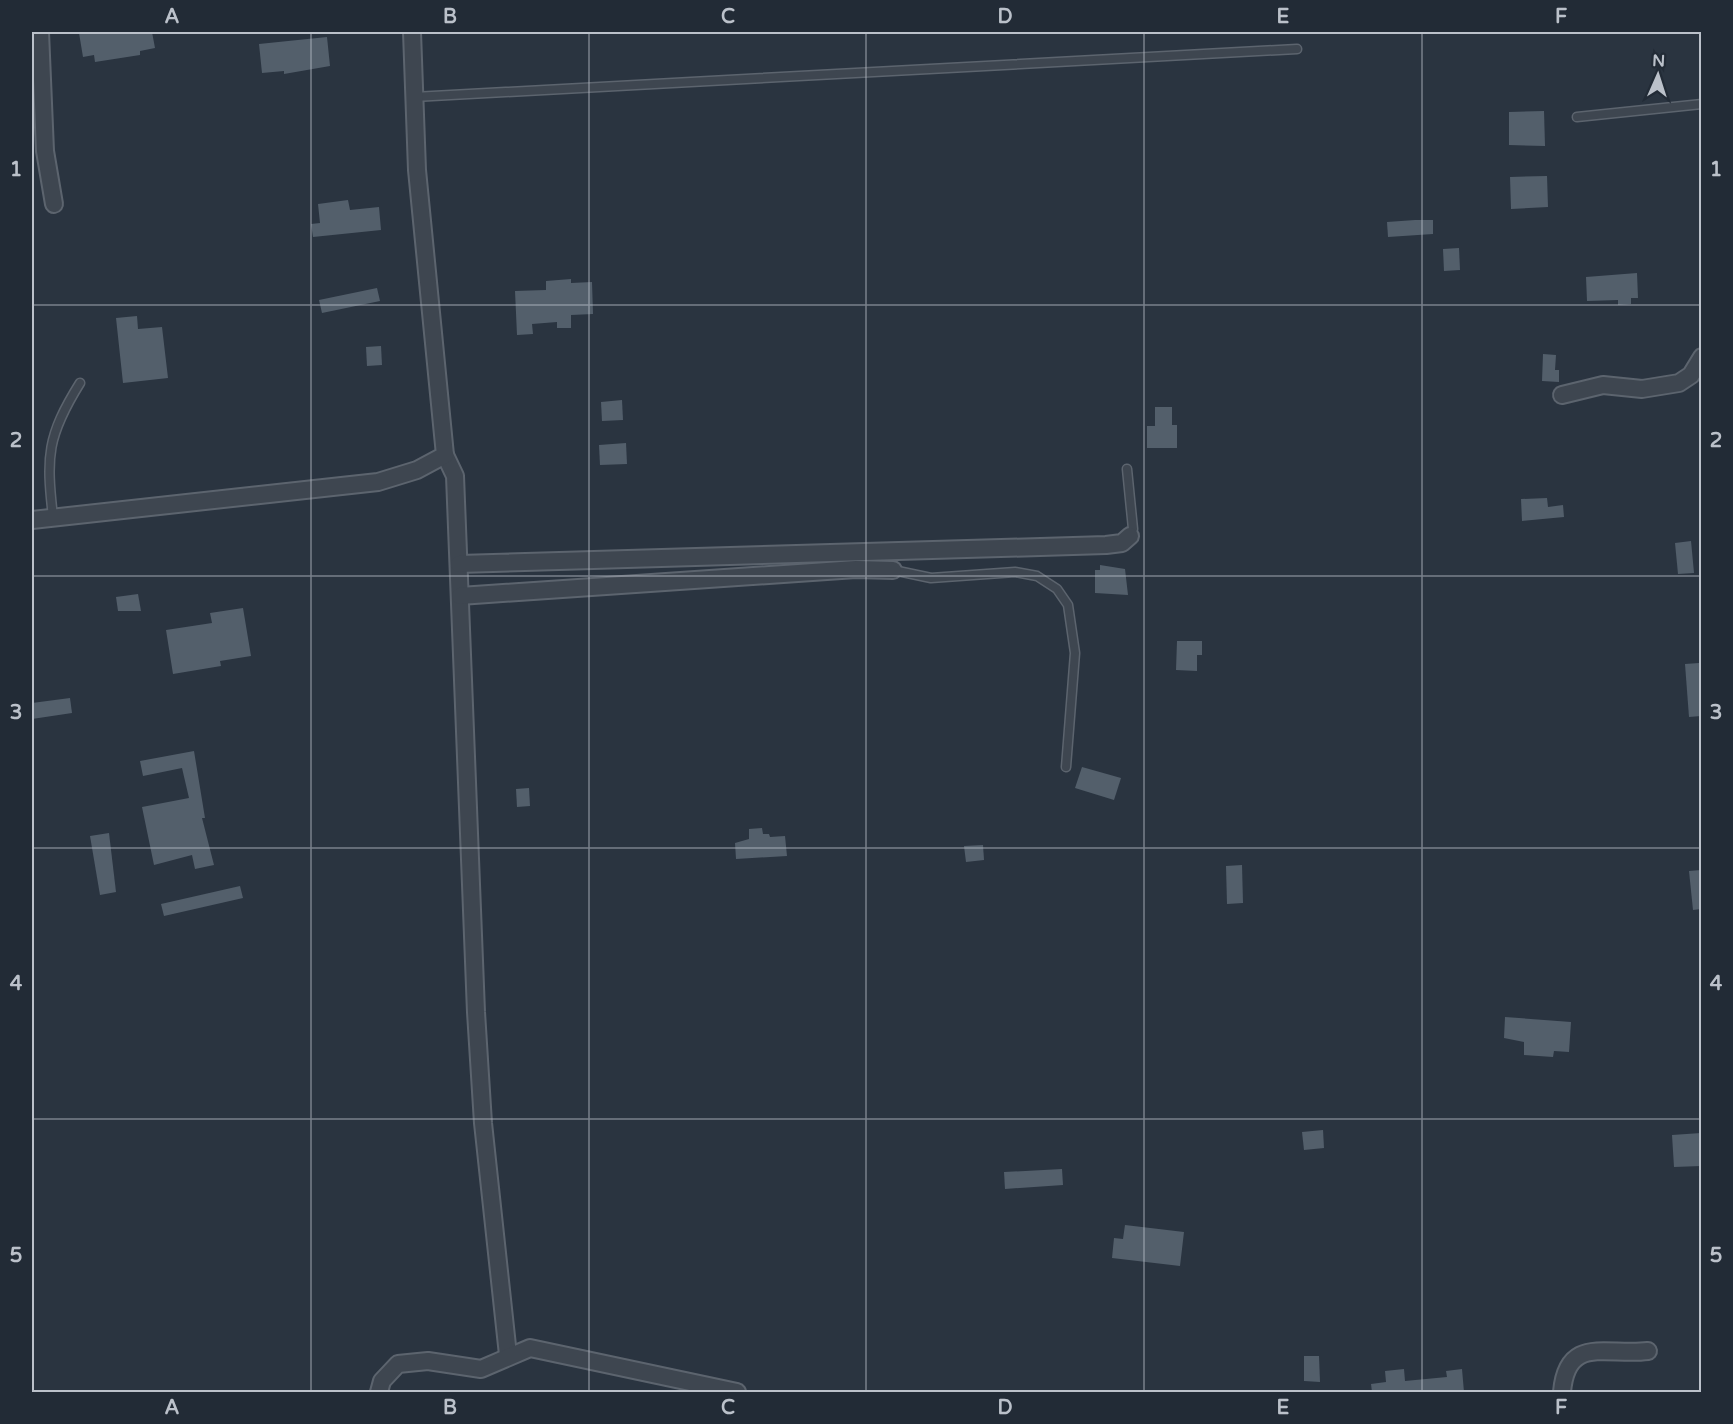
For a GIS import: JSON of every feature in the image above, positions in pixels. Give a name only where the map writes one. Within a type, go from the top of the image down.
[{"type":"street","points":[[40,32],[45,151],[54,204]]},
{"type":"street","points":[[412,32],[417,170],[445,455],[455,476],[462,687],[483,1123],[508,1355]]},
{"type":"street","points":[[1562,395],[1603,385],[1642,389],[1678,382],[1691,375],[1701,357]]},
{"type":"street","points":[[32,520],[378,482],[417,470],[445,455]]},
{"type":"street","points":[[459,564],[1106,546],[1122,543],[1130,536]]},
{"type":"street","points":[[460,596],[856,569],[893,570]]},
{"type":"street","points":[[379,1392],[382,1381],[398,1364],[428,1361],[481,1370],[508,1355],[530,1348],[544,1349],[737,1392]]},
{"type":"street","points":[[1562,1392],[1564,1372],[1571,1360],[1585,1353],[1648,1351]]},
{"type":"lane","points":[[414,97],[1297,49]]},
{"type":"lane","points":[[1577,117],[1701,104]]},
{"type":"lane","points":[[53,518],[49,459],[53,437],[57,422],[80,383]]},
{"type":"lane","points":[[1127,469],[1133,529],[1130,536]]},
{"type":"lane","points":[[893,570],[931,578],[1015,572],[1037,576],[1057,589],[1068,605],[1075,653],[1066,767]]},
{"type":"building","points":[[152,32],[155,48],[140,51],[140,55],[95,62],[94,55],[83,57],[79,33]]},
{"type":"building","points":[[327,37],[330,66],[284,74],[284,71],[262,73],[259,44]]},
{"type":"building","points":[[1544,111],[1545,146],[1509,145],[1509,112]]},
{"type":"building","points":[[1547,176],[1548,207],[1511,209],[1510,177]]},
{"type":"building","points":[[348,200],[350,210],[379,207],[381,230],[313,237],[311,224],[320,223],[318,204]]},
{"type":"building","points":[[1433,220],[1433,234],[1388,237],[1387,222]]},
{"type":"building","points":[[1459,248],[1460,270],[1444,271],[1443,249]]},
{"type":"building","points":[[1637,273],[1638,298],[1631,298],[1631,304],[1618,305],[1618,300],[1587,301],[1586,277]]},
{"type":"building","points":[[571,279],[571,283],[592,282],[593,314],[571,315],[571,328],[557,328],[557,322],[532,324],[533,334],[517,335],[515,291],[546,290],[546,281]]},
{"type":"building","points":[[377,288],[380,301],[322,313],[319,300]]},
{"type":"building","points":[[137,316],[138,329],[162,327],[168,378],[123,383],[116,318]]},
{"type":"building","points":[[381,346],[382,365],[367,366],[366,347]]},
{"type":"building","points":[[1543,354],[1556,355],[1555,370],[1559,370],[1559,382],[1542,381]]},
{"type":"building","points":[[622,400],[623,420],[602,421],[601,402]]},
{"type":"building","points":[[1155,407],[1172,407],[1172,425],[1177,425],[1177,448],[1147,448],[1147,426],[1155,426]]},
{"type":"building","points":[[626,443],[627,464],[600,465],[599,445]]},
{"type":"building","points":[[1547,498],[1548,507],[1563,505],[1564,517],[1522,521],[1521,499]]},
{"type":"building","points":[[1691,541],[1694,573],[1678,574],[1675,543]]},
{"type":"building","points":[[1100,565],[1125,569],[1128,595],[1095,593],[1095,570],[1100,570]]},
{"type":"building","points":[[138,594],[141,611],[118,611],[116,597]]},
{"type":"building","points":[[243,608],[251,656],[220,661],[221,666],[173,674],[166,630],[212,623],[210,613]]},
{"type":"building","points":[[1177,641],[1202,641],[1202,655],[1197,655],[1197,671],[1176,670]]},
{"type":"building","points":[[1699,663],[1701,716],[1689,717],[1685,664]]},
{"type":"building","points":[[70,698],[72,713],[32,719],[32,703]]},
{"type":"building","points":[[194,751],[205,818],[202,818],[214,865],[195,869],[192,855],[154,865],[142,807],[189,798],[182,768],[143,776],[140,761]]},
{"type":"building","points":[[1082,767],[1121,778],[1114,800],[1075,788]]},
{"type":"building","points":[[529,788],[530,806],[517,807],[516,789]]},
{"type":"building","points":[[762,828],[763,834],[769,834],[770,837],[785,836],[787,856],[736,859],[735,843],[749,839],[749,829]]},
{"type":"building","points":[[109,833],[116,892],[100,895],[90,836]]},
{"type":"building","points":[[983,845],[984,860],[966,862],[964,846]]},
{"type":"building","points":[[1242,865],[1243,903],[1227,904],[1226,866]]},
{"type":"building","points":[[1701,870],[1701,909],[1693,910],[1689,871]]},
{"type":"building","points":[[240,886],[243,898],[164,916],[161,904]]},
{"type":"building","points":[[1505,1017],[1571,1022],[1569,1052],[1554,1051],[1553,1057],[1524,1055],[1524,1042],[1504,1038]]},
{"type":"building","points":[[1323,1130],[1324,1148],[1304,1150],[1302,1132]]},
{"type":"building","points":[[1701,1133],[1701,1166],[1674,1167],[1672,1135]]},
{"type":"building","points":[[1062,1169],[1063,1185],[1005,1189],[1004,1172]]},
{"type":"building","points":[[1125,1225],[1184,1232],[1180,1266],[1112,1258],[1114,1238],[1123,1239]]},
{"type":"building","points":[[1304,1356],[1319,1356],[1320,1382],[1304,1381]]},
{"type":"building","points":[[1404,1369],[1405,1381],[1447,1377],[1446,1371],[1462,1369],[1464,1392],[1372,1392],[1371,1384],[1386,1382],[1385,1371]]}]
